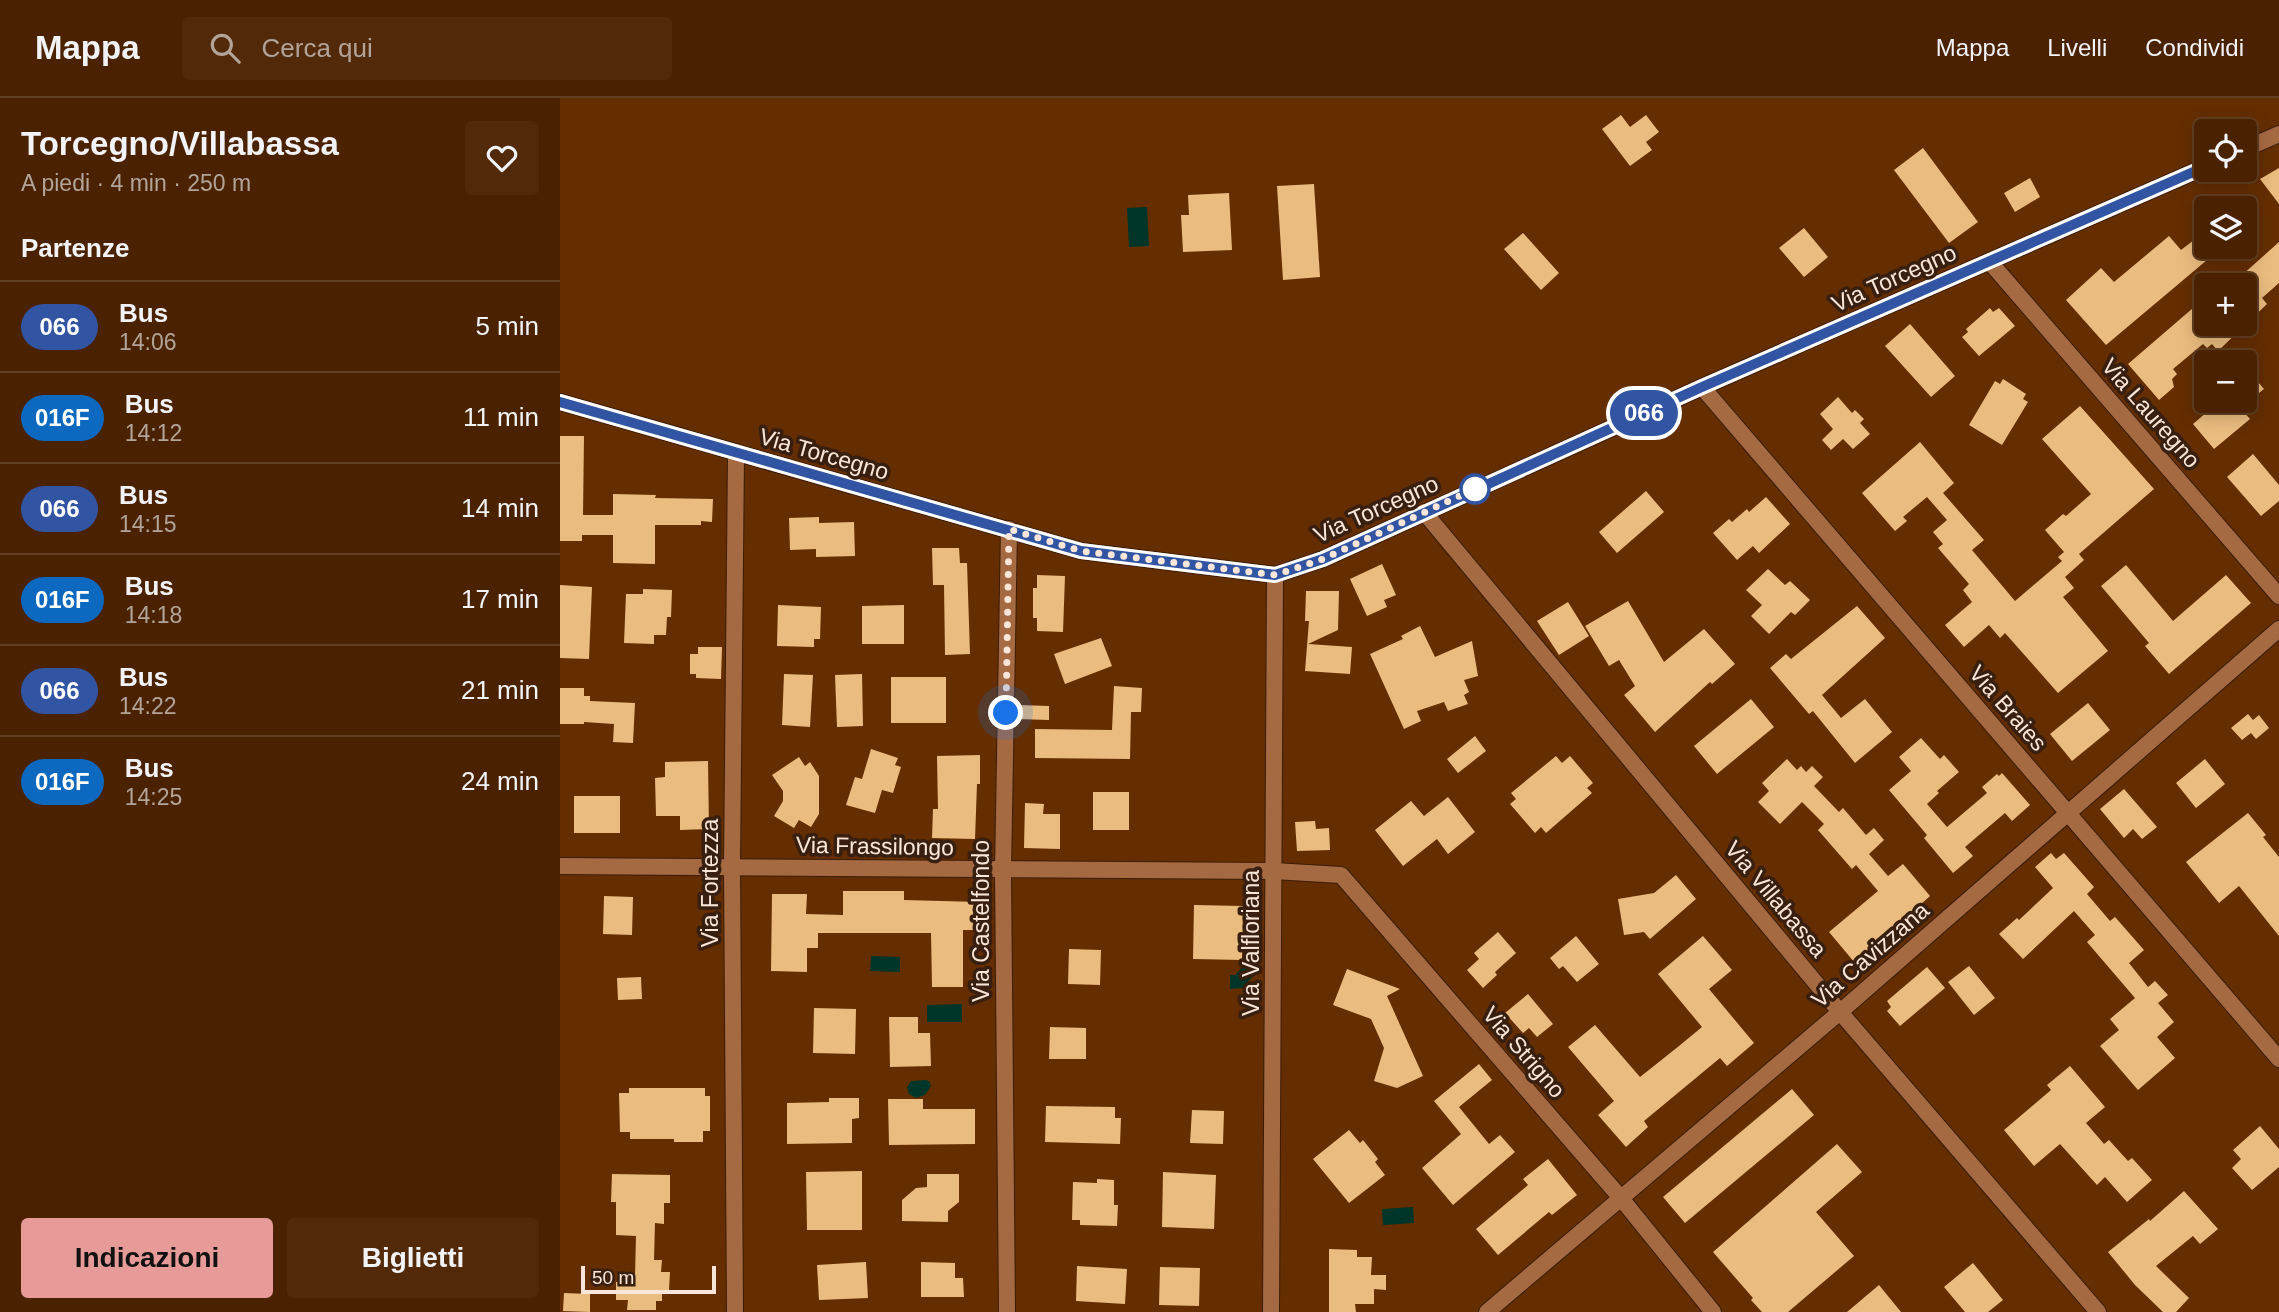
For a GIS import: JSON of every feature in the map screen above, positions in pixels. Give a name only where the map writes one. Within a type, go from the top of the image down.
[{"type":"street","points":[[2257,146],[2276,141]]},
{"type":"street","name":"Via Torcegno","points":[[560,402],[1081,551],[1275,575],[1323,559],[1702,387],[2194,172]]},
{"type":"street","name":"Via Lauregno","points":[[1989,261],[2279,596]]},
{"type":"street","name":"Via Braies","points":[[1702,387],[2279,1059]]},
{"type":"street","name":"Via Fortezza","points":[[735,1312],[732,866],[736,454]]},
{"type":"street","name":"Via Villabassa","points":[[1424,512],[1840,1012],[2098,1312]]},
{"type":"street","name":"Via Castelfondo","points":[[1007,1312],[1003,871],[1009,529]]},
{"type":"street","name":"Via Valfloriana","points":[[1271,1312],[1275,575]]},
{"type":"street","name":"Via Cavizzana","points":[[1487,1312],[1620,1196],[1840,1012],[2279,629]]},
{"type":"street","name":"Via Frassilongo","points":[[560,866],[1274,871]]},
{"type":"street","name":"Via Strigno","points":[[1274,871],[1341,875],[1620,1196],[1713,1312]]},
{"type":"water","points":[[1147,207],[1149,246],[1129,247],[1127,208]]},
{"type":"water","points":[[871,956],[900,957],[900,972],[870,971]]},
{"type":"water","points":[[1245,964],[1256,973],[1242,988],[1230,989],[1230,975],[1235,975]]},
{"type":"water","points":[[962,1004],[962,1022],[927,1022],[927,1005]]},
{"type":"water","points":[[926,1080],[931,1086],[925,1095],[916,1098],[909,1094],[907,1087],[911,1081]]},
{"type":"water","points":[[1413,1207],[1414,1223],[1383,1225],[1382,1209]]},
{"type":"building","points":[[1621,115],[1630,127],[1646,115],[1659,132],[1646,142],[1652,150],[1630,166],[1602,129]]},
{"type":"building","points":[[1923,148],[1978,222],[1949,243],[1894,170]]},
{"type":"building","points":[[2279,168],[2279,204],[2260,179]]},
{"type":"building","points":[[2030,178],[2040,197],[2015,212],[2004,193]]},
{"type":"building","points":[[1314,184],[1320,277],[1283,280],[1277,186]]},
{"type":"building","points":[[1229,193],[1232,250],[1183,252],[1181,215],[1189,215],[1188,195]]},
{"type":"building","points":[[1804,228],[1828,257],[1804,277],[1779,248]]},
{"type":"building","points":[[1523,233],[1559,273],[1541,290],[1504,249]]},
{"type":"building","points":[[2169,236],[2181,250],[2194,240],[2194,259],[2207,260],[2106,345],[2066,300],[2101,268],[2114,282]]},
{"type":"building","points":[[2279,242],[2279,283],[2262,298],[2267,304],[2257,314],[2257,273],[2244,273]]},
{"type":"building","points":[[2194,307],[2194,336],[2234,336],[2219,350],[2212,344],[2207,348],[2203,344],[2194,350],[2173,369],[2177,374],[2172,379],[2174,387],[2159,400],[2128,364]]},
{"type":"building","points":[[1990,308],[1993,312],[1999,308],[2015,326],[1979,356],[1962,337],[1968,332],[1966,329]]},
{"type":"building","points":[[1910,324],[1955,376],[1931,397],[1885,346]]},
{"type":"building","points":[[2003,379],[2026,394],[2023,399],[2028,402],[2002,445],[1969,425],[1995,381],[2000,384]]},
{"type":"building","points":[[2257,381],[2264,389],[2257,395]]},
{"type":"building","points":[[1838,397],[1852,413],[1855,410],[1864,419],[1860,423],[1870,434],[1853,449],[1843,439],[1831,450],[1822,440],[1833,429],[1820,414]]},
{"type":"building","points":[[2080,406],[2154,489],[2079,554],[2084,560],[2065,577],[2074,588],[2063,597],[2108,651],[2058,693],[2005,633],[2000,638],[1989,625],[1964,647],[1945,625],[1972,602],[1963,590],[1969,584],[1938,548],[1943,544],[1933,532],[1947,520],[1927,497],[1903,517],[1907,521],[1895,531],[1862,493],[1920,442],[1954,483],[1943,493],[1984,540],[1972,550],[2015,601],[2062,561],[2058,557],[2064,552],[2045,530],[2091,494],[2042,439]]},
{"type":"building","points":[[2206,413],[2245,413],[2250,419],[2214,449],[2193,424]]},
{"type":"building","points":[[560,436],[584,436],[583,515],[613,515],[613,494],[656,495],[655,498],[713,499],[712,522],[701,521],[701,525],[655,525],[655,564],[613,563],[613,535],[582,535],[582,541],[560,541]]},
{"type":"building","points":[[2253,454],[2279,485],[2279,501],[2261,516],[2227,477]]},
{"type":"building","points":[[1646,491],[1664,512],[1617,553],[1599,532]]},
{"type":"building","points":[[1766,497],[1790,524],[1759,553],[1753,546],[1737,560],[1713,533],[1729,519],[1732,522],[1747,509],[1749,512]]},
{"type":"building","points":[[819,517],[819,523],[854,522],[855,556],[816,557],[816,549],[790,550],[789,518]]},
{"type":"building","points":[[932,548],[959,548],[960,563],[967,563],[970,654],[945,655],[944,585],[933,585]]},
{"type":"building","points":[[1382,564],[1396,595],[1384,600],[1387,607],[1367,616],[1350,579]]},
{"type":"building","points":[[2126,565],[2173,621],[2226,575],[2251,603],[2169,674],[2145,646],[2149,643],[2101,586]]},
{"type":"building","points":[[1768,569],[1785,585],[1790,581],[1810,600],[1795,615],[1791,612],[1769,634],[1751,616],[1762,605],[1746,590]]},
{"type":"building","points":[[1037,575],[1065,576],[1063,632],[1037,631],[1037,618],[1033,618],[1033,588],[1037,588]]},
{"type":"building","points":[[560,585],[592,587],[589,659],[560,658]]},
{"type":"building","points":[[643,589],[672,590],[671,617],[667,617],[666,635],[654,635],[654,644],[624,643],[626,594],[643,594]]},
{"type":"building","points":[[1306,591],[1339,591],[1338,630],[1308,644],[1352,647],[1350,674],[1305,671],[1309,621],[1305,621]]},
{"type":"building","points":[[1628,601],[1664,662],[1704,629],[1735,664],[1712,684],[1710,682],[1655,732],[1624,695],[1635,686],[1619,660],[1609,666],[1585,626]]},
{"type":"building","points":[[1568,602],[1589,636],[1559,655],[1537,621]]},
{"type":"building","points":[[778,605],[821,607],[820,639],[814,639],[814,647],[777,646]]},
{"type":"building","points":[[904,605],[904,644],[862,644],[862,606]]},
{"type":"building","points":[[1857,606],[1885,638],[1822,695],[1841,718],[1865,699],[1892,732],[1855,763],[1813,711],[1809,714],[1770,668],[1786,654],[1791,659]]},
{"type":"building","points":[[1420,626],[1435,657],[1472,641],[1478,676],[1464,680],[1469,692],[1464,695],[1468,704],[1448,711],[1444,702],[1417,711],[1421,721],[1404,729],[1370,654],[1403,639],[1401,636]]},
{"type":"building","points":[[1101,638],[1112,666],[1065,684],[1054,654]]},
{"type":"building","points":[[698,647],[722,647],[721,679],[696,678],[696,674],[690,674],[690,654],[698,654]]},
{"type":"building","points":[[784,674],[813,675],[810,727],[782,725]]},
{"type":"building","points":[[862,674],[863,726],[837,727],[835,675]]},
{"type":"building","points":[[891,677],[946,677],[946,723],[891,723]]},
{"type":"building","points":[[1114,686],[1142,688],[1141,712],[1131,712],[1130,759],[1035,758],[1035,729],[1112,730]]},
{"type":"building","points":[[560,688],[584,688],[584,696],[590,696],[590,701],[635,703],[633,743],[613,742],[614,724],[560,724]]},
{"type":"building","points":[[1751,699],[1774,727],[1717,774],[1694,746]]},
{"type":"building","points":[[2088,703],[2110,730],[2072,761],[2050,734]]},
{"type":"building","points":[[1018,705],[1049,706],[1049,720],[1017,719]]},
{"type":"building","points":[[2248,714],[2253,720],[2259,715],[2269,728],[2256,739],[2251,733],[2242,740],[2231,728]]},
{"type":"building","points":[[1475,736],[1486,751],[1458,773],[1447,759]]},
{"type":"building","points":[[1921,738],[1940,759],[1944,755],[1959,772],[1937,791],[1939,793],[1927,804],[1947,827],[1987,793],[1982,787],[1997,774],[1999,776],[2002,773],[2030,805],[2012,821],[2005,813],[1965,847],[1973,856],[1953,873],[1924,838],[1927,835],[1889,790],[1911,771],[1899,757]]},
{"type":"building","points":[[871,749],[898,758],[895,765],[901,767],[893,793],[882,790],[875,813],[846,805],[855,777],[862,779]]},
{"type":"building","points":[[980,755],[975,839],[932,838],[933,809],[938,809],[937,756]]},
{"type":"building","points":[[1556,756],[1562,763],[1570,756],[1593,783],[1587,788],[1592,793],[1546,833],[1541,827],[1535,833],[1510,804],[1516,799],[1511,793]]},
{"type":"building","points":[[799,757],[805,766],[810,762],[819,776],[819,814],[811,827],[799,820],[794,828],[774,816],[783,801],[783,791],[772,775]]},
{"type":"building","points":[[1787,759],[1797,770],[1801,766],[1806,772],[1812,766],[1823,777],[1814,786],[1839,812],[1843,808],[1866,835],[1874,828],[1884,840],[1869,854],[1888,876],[1903,864],[1930,896],[1855,963],[1829,932],[1878,891],[1856,865],[1852,869],[1818,830],[1824,824],[1802,802],[1780,824],[1758,802],[1769,791],[1762,783]]},
{"type":"building","points":[[2205,759],[2225,784],[2196,808],[2176,783]]},
{"type":"building","points":[[708,761],[709,829],[680,830],[680,816],[656,816],[655,778],[665,777],[665,762]]},
{"type":"building","points":[[2124,789],[2157,827],[2142,839],[2133,829],[2124,838],[2100,809]]},
{"type":"building","points":[[1093,792],[1129,792],[1129,830],[1093,830]]},
{"type":"building","points":[[574,796],[620,796],[620,833],[574,833]]},
{"type":"building","points":[[1448,797],[1475,832],[1448,854],[1437,839],[1403,866],[1375,830],[1411,801],[1424,816]]},
{"type":"building","points":[[1025,803],[1044,804],[1043,814],[1060,814],[1060,849],[1024,848]]},
{"type":"building","points":[[2248,813],[2279,857],[2279,936],[2239,886],[2219,903],[2186,862]]},
{"type":"building","points":[[1315,821],[1316,829],[1329,828],[1330,850],[1297,851],[1295,822]]},
{"type":"building","points":[[2051,853],[2056,859],[2064,853],[2094,887],[2087,894],[2110,921],[2115,917],[2144,950],[2129,963],[2148,987],[2155,981],[2168,995],[2158,1003],[2174,1022],[2157,1037],[2175,1058],[2138,1090],[2100,1046],[2119,1030],[2110,1019],[2135,998],[2087,942],[2095,935],[2074,911],[2023,959],[1999,934],[2017,918],[2019,920],[2053,888],[2035,867]]},
{"type":"building","points":[[1676,875],[1696,899],[1650,939],[1644,932],[1624,935],[1618,899],[1654,893]]},
{"type":"building","points":[[843,891],[904,891],[904,900],[979,902],[979,930],[963,930],[963,987],[932,987],[931,933],[818,933],[818,948],[807,948],[807,972],[771,971],[772,894],[807,894],[806,914],[843,915]]},
{"type":"building","points":[[604,896],[633,897],[632,935],[603,934]]},
{"type":"building","points":[[1194,905],[1243,906],[1242,960],[1193,959]]},
{"type":"building","points":[[1498,932],[1516,953],[1495,972],[1497,975],[1483,988],[1467,970],[1479,959],[1474,953]]},
{"type":"building","points":[[1576,936],[1599,964],[1577,982],[1563,966],[1559,969],[1550,958]]},
{"type":"building","points":[[1703,936],[1732,970],[1709,989],[1754,1043],[1727,1066],[1720,1058],[1644,1121],[1648,1127],[1626,1147],[1598,1115],[1614,1101],[1568,1047],[1595,1025],[1640,1077],[1679,1046],[1702,1027],[1658,974]]},
{"type":"building","points":[[1069,949],[1101,950],[1100,985],[1068,984]]},
{"type":"building","points":[[1969,966],[1995,998],[1974,1015],[1948,982]]},
{"type":"building","points":[[1927,967],[1945,988],[1900,1026],[1887,1011],[1891,1007],[1887,1001]]},
{"type":"building","points":[[1347,969],[1400,989],[1387,996],[1423,1076],[1397,1088],[1374,1081],[1384,1048],[1371,1019],[1333,1005]]},
{"type":"building","points":[[641,977],[642,999],[618,1000],[617,978]]},
{"type":"building","points":[[1528,994],[1553,1024],[1537,1037],[1529,1028],[1523,1033],[1505,1013]]},
{"type":"building","points":[[814,1008],[856,1009],[855,1054],[813,1053]]},
{"type":"building","points":[[889,1017],[918,1017],[918,1033],[930,1033],[931,1066],[890,1067]]},
{"type":"building","points":[[1050,1027],[1086,1028],[1086,1059],[1049,1059]]},
{"type":"building","points":[[1479,1064],[1492,1080],[1459,1107],[1489,1144],[1500,1135],[1515,1152],[1453,1205],[1422,1168],[1461,1134],[1434,1101]]},
{"type":"building","points":[[2070,1066],[2105,1107],[2086,1123],[2104,1144],[2109,1140],[2128,1161],[2132,1158],[2152,1180],[2127,1202],[2105,1177],[2097,1185],[2060,1144],[2034,1166],[2004,1130],[2051,1090],[2047,1085]]},
{"type":"building","points":[[629,1088],[705,1088],[705,1096],[710,1096],[710,1131],[703,1131],[703,1142],[630,1139],[630,1132],[620,1132],[619,1093],[629,1093]]},
{"type":"building","points":[[1792,1089],[1814,1115],[1685,1223],[1663,1197]]},
{"type":"building","points":[[829,1098],[859,1098],[859,1118],[852,1119],[852,1143],[787,1144],[787,1103],[829,1102]]},
{"type":"building","points":[[888,1099],[923,1099],[923,1109],[975,1109],[975,1144],[889,1145]]},
{"type":"building","points":[[1046,1106],[1115,1107],[1115,1118],[1121,1118],[1120,1144],[1045,1142]]},
{"type":"building","points":[[1192,1110],[1224,1111],[1223,1144],[1190,1143]]},
{"type":"building","points":[[2260,1126],[2279,1149],[2279,1167],[2252,1190],[2232,1168],[2241,1159],[2233,1150]]},
{"type":"building","points":[[1349,1130],[1360,1143],[1363,1140],[1378,1159],[1375,1162],[1385,1175],[1349,1203],[1313,1159]]},
{"type":"building","points":[[1837,1144],[1862,1172],[1816,1212],[1854,1256],[1788,1312],[1762,1312],[1713,1252]]},
{"type":"building","points":[[1548,1159],[1577,1195],[1552,1215],[1549,1212],[1498,1255],[1476,1229],[1528,1185],[1523,1179]]},
{"type":"building","points":[[862,1171],[862,1230],[807,1230],[806,1172]]},
{"type":"building","points":[[1163,1172],[1216,1175],[1214,1229],[1162,1227]]},
{"type":"building","points":[[612,1174],[670,1175],[670,1203],[664,1203],[664,1224],[655,1223],[654,1260],[662,1260],[661,1272],[670,1272],[669,1290],[662,1290],[662,1301],[656,1301],[656,1310],[627,1310],[628,1300],[616,1300],[616,1282],[627,1282],[627,1277],[635,1277],[636,1236],[616,1235],[616,1202],[611,1202]]},
{"type":"building","points":[[927,1174],[959,1174],[959,1202],[948,1211],[948,1222],[902,1221],[902,1200],[916,1188],[927,1187]]},
{"type":"building","points":[[1097,1179],[1114,1180],[1114,1205],[1118,1205],[1117,1226],[1080,1225],[1080,1220],[1072,1220],[1073,1182],[1097,1183]]},
{"type":"building","points":[[2184,1191],[2218,1229],[2200,1244],[2193,1236],[2156,1266],[2189,1298],[2176,1312],[2163,1312],[2135,1285],[2108,1252],[2149,1219],[2150,1221]]},
{"type":"building","points":[[1329,1249],[1357,1250],[1357,1257],[1372,1257],[1371,1275],[1386,1275],[1386,1290],[1374,1289],[1374,1304],[1355,1304],[1356,1312],[1329,1312]]},
{"type":"building","points":[[866,1262],[868,1298],[819,1300],[817,1265]]},
{"type":"building","points":[[921,1262],[955,1263],[955,1278],[963,1278],[964,1297],[921,1297]]},
{"type":"building","points":[[1973,1263],[2003,1300],[1988,1312],[1965,1312],[1944,1287]]},
{"type":"building","points":[[1077,1266],[1127,1269],[1125,1304],[1076,1301]]},
{"type":"building","points":[[1160,1267],[1200,1268],[1199,1306],[1159,1305]]},
{"type":"building","points":[[1879,1285],[1901,1312],[1847,1312]]},
{"type":"building","points":[[564,1293],[590,1294],[590,1312],[563,1311]]},
{"type":"bus line","name":"066","points":[[560,402],[1081,551],[1275,575],[1323,559],[1702,387],[2194,172]]},
{"type":"route","points":[[1006,713],[1009,529],[1081,551],[1275,575],[1323,559],[1475,489]]}]
